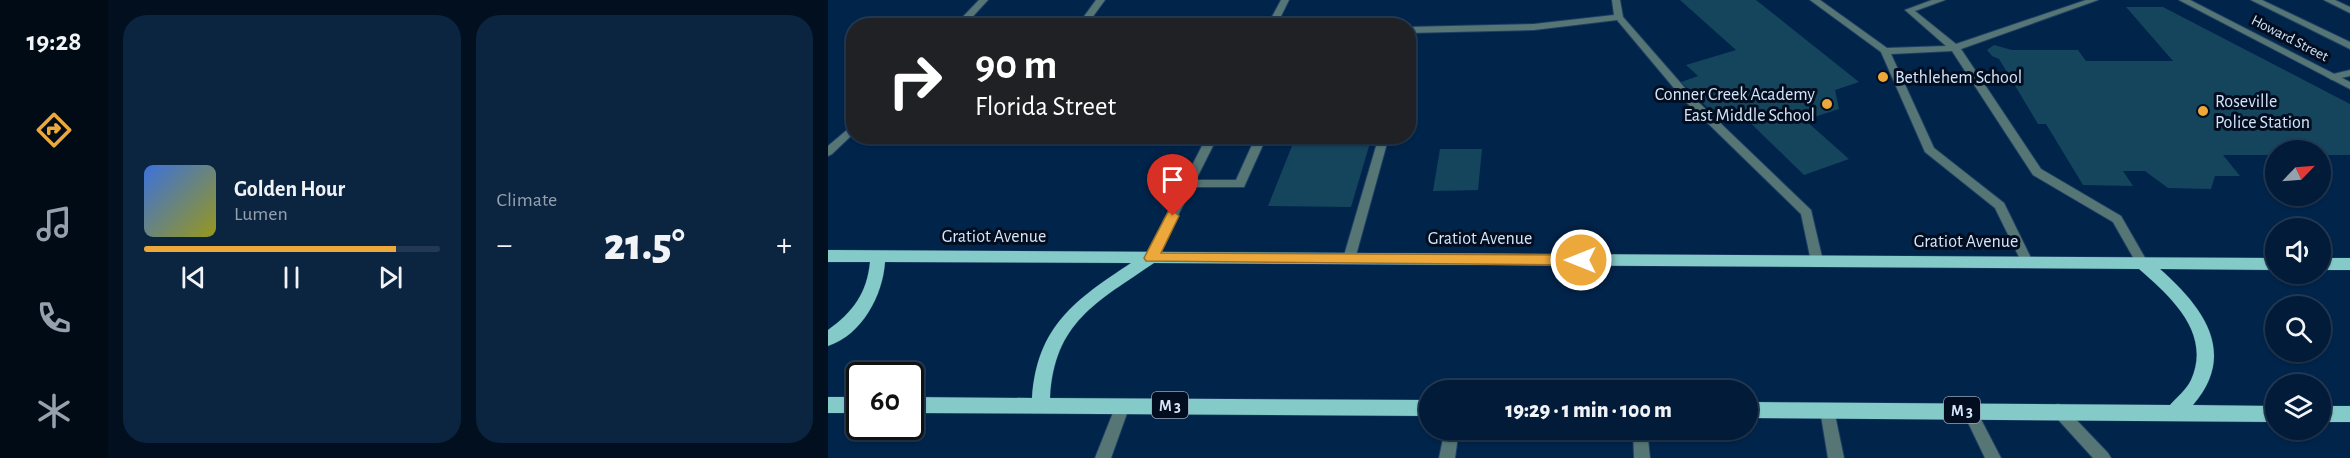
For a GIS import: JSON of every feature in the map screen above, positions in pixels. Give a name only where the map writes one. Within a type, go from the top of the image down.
[{"type":"main road","name":"Gratiot Avenue","points":[[828,256],[2265,264]]},
{"type":"main road","points":[[828,339],[857,315],[870,298],[877,280],[878,256]]},
{"type":"main road","points":[[1041,405],[1048,355],[1059,333],[1079,310],[1151,258]]},
{"type":"main road","points":[[2142,263],[2170,286],[2191,309],[2203,332],[2205,356],[2199,383],[2176,412]]},
{"type":"main road","points":[[2331,264],[2350,264]]},
{"type":"main road","points":[[828,405],[846,405]]},
{"type":"main road","name":"M 3","points":[[924,405],[1419,408]]},
{"type":"main road","name":"M 3","points":[[1758,410],[2058,410],[2265,414]]},
{"type":"main road","points":[[2331,414],[2350,414]]},
{"type":"street","points":[[966,18],[984,0]]},
{"type":"street","points":[[1088,18],[1101,0]]},
{"type":"street","points":[[1275,18],[1285,0]]},
{"type":"street","points":[[1616,0],[1619,17],[1688,98],[1807,213],[1817,261]]},
{"type":"street","points":[[1814,0],[1885,51],[1929,150],[2000,206],[2027,262]]},
{"type":"street","points":[[1941,0],[1909,10],[1955,48],[2037,172],[2117,219],[2142,263]]},
{"type":"street","points":[[1885,51],[1955,48],[2094,0]]},
{"type":"street","name":"Howard Street","points":[[2183,0],[2350,86]]},
{"type":"street","points":[[2255,0],[2350,46]]},
{"type":"street","points":[[2328,0],[2350,10]]},
{"type":"street","points":[[1416,30],[1534,27],[1619,17]]},
{"type":"street","points":[[2332,77],[2350,73]]},
{"type":"street","points":[[828,152],[846,135]]},
{"type":"street","points":[[1151,258],[1210,144]]},
{"type":"street","points":[[1189,184],[1240,184],[1258,144]]},
{"type":"street","points":[[1349,259],[1382,144]]},
{"type":"street","points":[[1103,458],[1123,405]]},
{"type":"street","points":[[1827,410],[1836,458]]},
{"type":"street","points":[[1970,410],[1993,458]]},
{"type":"street","points":[[2058,410],[2103,458]]},
{"type":"street","points":[[1447,458],[1450,440]]},
{"type":"street","points":[[1641,440],[1642,458]]},
{"type":"building","points":[[1680,0],[1756,0],[1859,82],[1835,90],[1839,109],[1805,120],[1849,159],[1804,175],[1732,105],[1712,112],[1681,82],[1698,76],[1686,65],[1736,50]]},
{"type":"building","points":[[2126,7],[2163,7],[2350,104],[2350,155],[2331,155],[2331,140],[2265,140],[2265,155],[2223,155],[2240,176],[2215,176],[2211,189],[2168,188],[2145,171],[2123,171],[2133,186],[2083,185],[2046,124],[2038,124],[1999,59],[1987,50],[1994,45],[2012,50],[2078,50],[2086,61],[2173,61]]},
{"type":"building","points":[[1293,144],[1370,144],[1351,207],[1268,206]]},
{"type":"building","points":[[1440,149],[1482,149],[1478,190],[1433,191]]},
{"type":"place","name":"Bethlehem School","points":[[1883,77]]},
{"type":"place","name":"Conner Creek Academy East Middle School","points":[[1827,104]]},
{"type":"place","name":"Roseville Police Station","points":[[2203,111]]},
{"type":"route","points":[[1173,216],[1151,258],[1581,260]]}]
